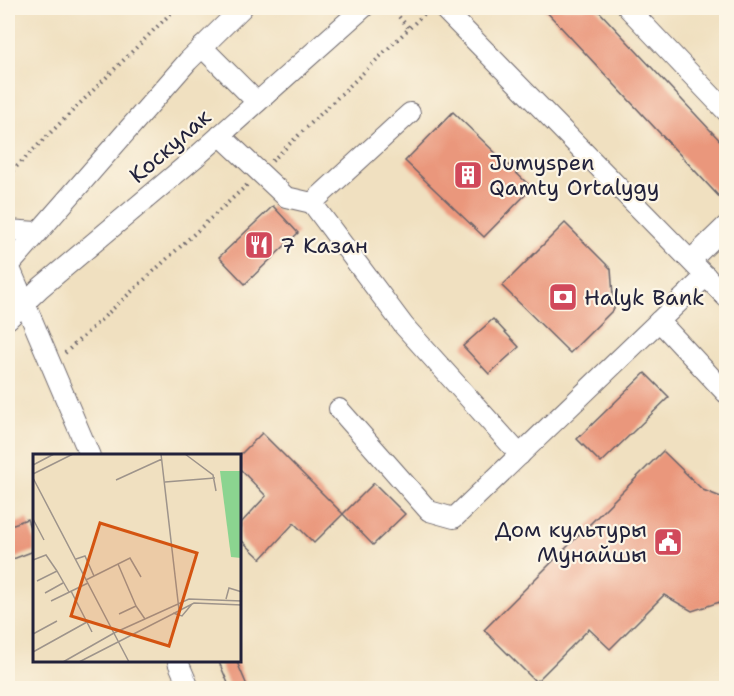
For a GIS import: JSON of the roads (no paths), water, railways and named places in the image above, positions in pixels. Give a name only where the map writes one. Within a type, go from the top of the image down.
[{"type":"street","name":"Коскулак","points":[[8,267],[202,47],[242,8]]},
{"type":"street","name":"Коскулак","points":[[8,319],[363,8]]},
{"type":"street","points":[[443,8],[726,297]]},
{"type":"street","points":[[628,8],[726,111]]},
{"type":"street","points":[[202,47],[257,102]]},
{"type":"street","points":[[312,204],[410,113]]},
{"type":"street","points":[[220,135],[286,197],[312,204],[404,326],[520,455]]},
{"type":"street","points":[[691,260],[726,226]]},
{"type":"street","points":[[8,230],[38,232]]},
{"type":"street","points":[[8,267],[89,454]]},
{"type":"street","points":[[339,409],[429,511],[453,518],[706,276]]},
{"type":"street","points":[[659,321],[726,393]]},
{"type":"street","points":[[178,663],[189,688]]},
{"type":"place","name":"Jumyspen Qamty Ortalygy","points":[[468,175]]},
{"type":"place","name":"7 Казан","points":[[259,245]]},
{"type":"place","name":"Halyk Bank","points":[[563,297]]},
{"type":"place","name":"Дом культуры Мунайшы","points":[[668,542]]}]
